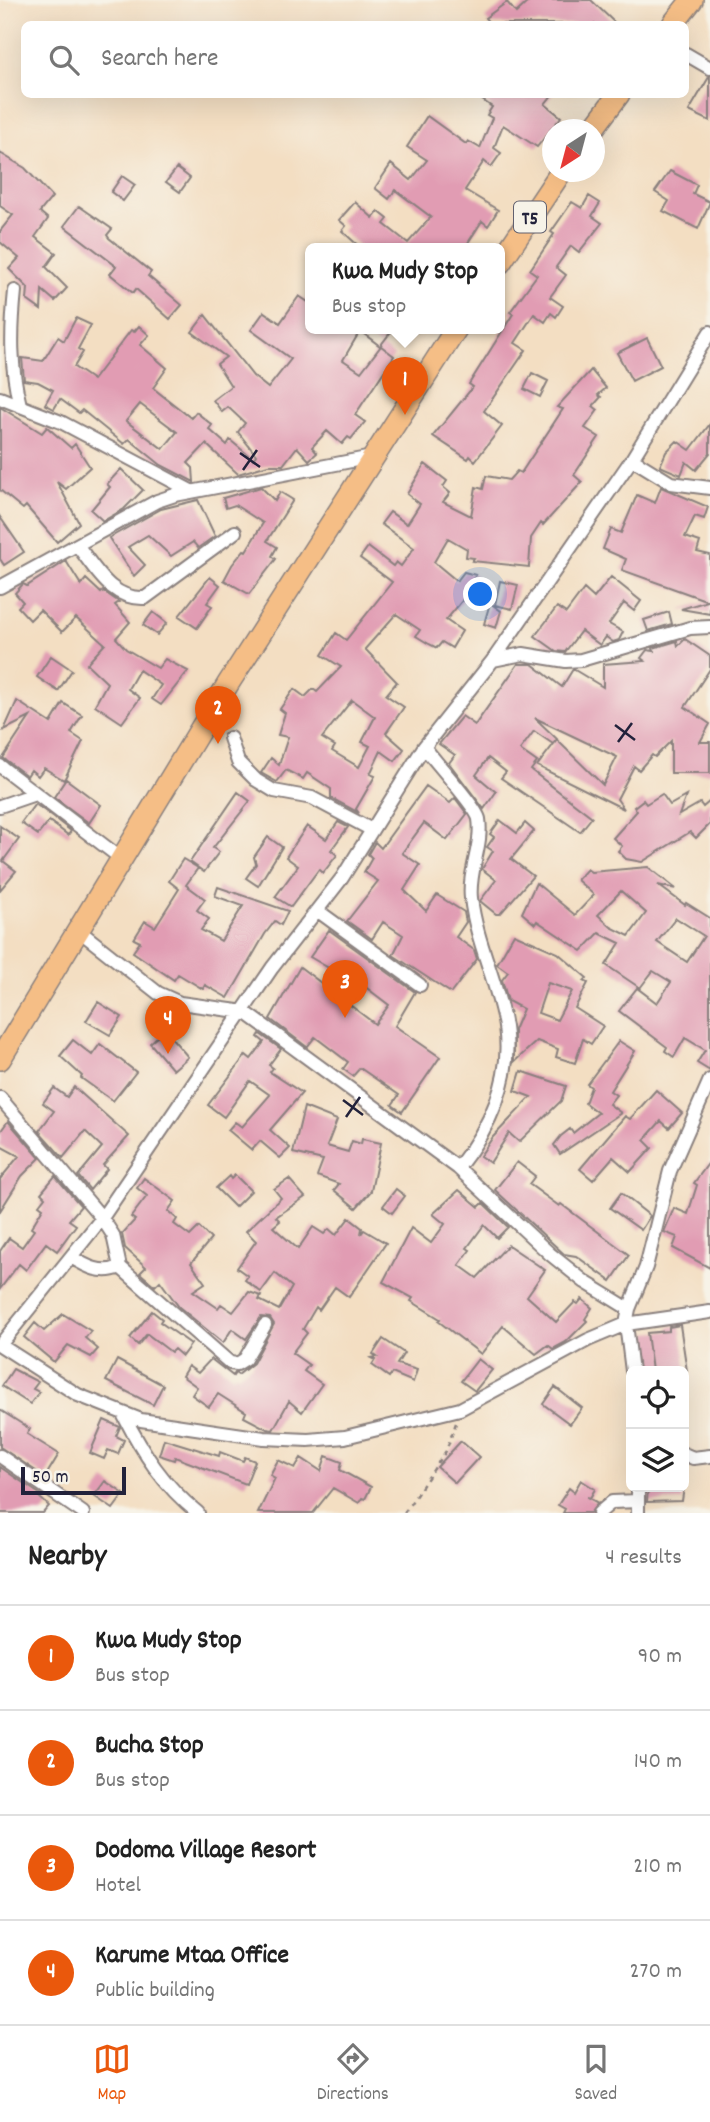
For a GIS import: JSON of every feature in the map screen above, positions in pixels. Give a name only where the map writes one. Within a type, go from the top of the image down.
[{"type":"highway","points":[[675,21],[692,0]]},
{"type":"highway","points":[[600,119],[616,98]]},
{"type":"highway","name":"T5","points":[[505,254],[554,182]]},
{"type":"highway","points":[[0,1059],[228,684],[453,334]]},
{"type":"street","points":[[689,56],[710,68]]},
{"type":"street","points":[[15,291],[11,329],[20,405]]},
{"type":"street","points":[[710,332],[632,459],[494,660],[424,747],[318,911],[272,968],[102,1218],[0,1345],[78,1395],[141,1420],[264,1438],[308,1440],[345,1437],[460,1409],[588,1340],[626,1324],[710,1312]]},
{"type":"street","points":[[0,398],[61,422],[191,491]]},
{"type":"street","points":[[0,587],[157,501],[191,491],[372,457]]},
{"type":"street","points":[[632,459],[671,483],[710,488]]},
{"type":"street","points":[[76,545],[119,595],[131,599],[145,598],[235,532]]},
{"type":"street","points":[[494,660],[523,654],[566,661],[581,660],[690,628],[710,627]]},
{"type":"street","points":[[230,738],[238,762],[256,780],[274,791],[312,798],[372,830]]},
{"type":"street","points":[[424,747],[479,817],[478,846],[470,874],[471,899],[505,1028],[497,1108],[479,1142],[458,1168]]},
{"type":"street","points":[[0,766],[123,860]]},
{"type":"street","points":[[0,806],[35,794]]},
{"type":"street","points":[[318,911],[420,985]]},
{"type":"street","points":[[77,929],[158,993],[180,1003],[244,1012],[458,1168],[559,1261],[585,1282],[629,1309]]},
{"type":"street","points":[[631,1366],[626,1324],[629,1309],[646,1268],[670,1171],[710,1080]]},
{"type":"street","points":[[0,1098],[102,1218],[113,1235],[120,1267],[230,1363],[237,1364],[245,1359],[265,1325]]},
{"type":"street","points":[[71,1257],[90,1269],[112,1271],[120,1267]]},
{"type":"street","points":[[123,1414],[148,1462],[170,1489],[198,1513]]},
{"type":"street","points":[[0,1456],[83,1513]]},
{"type":"street","points":[[689,1456],[710,1456]]},
{"type":"street","points":[[599,1513],[603,1506],[612,1502],[638,1507]]},
{"type":"path","points":[[404,1513],[446,1451],[460,1409]]},
{"type":"building","points":[[530,0],[591,0],[613,21],[488,21],[485,18],[507,2],[516,13]]},
{"type":"building","points":[[710,77],[710,121],[689,111]]},
{"type":"building","points":[[480,98],[550,98],[545,104],[561,117],[542,119],[542,141],[537,147],[503,125],[494,148],[501,153],[491,167],[484,161],[465,190],[498,210],[488,226],[482,221],[468,243],[408,243],[431,217],[395,190],[389,199],[375,188],[391,164],[411,180],[427,160],[407,147],[427,116],[466,144],[468,141],[480,148],[492,118],[487,115],[492,107]]},
{"type":"building","points":[[0,153],[25,168],[52,197],[40,212],[48,219],[35,237],[56,253],[46,267],[67,288],[55,301],[42,290],[41,310],[27,300],[28,288],[9,269],[19,258],[0,242],[0,231],[13,215],[0,206]]},
{"type":"building","points":[[177,168],[190,178],[180,192],[166,182]]},
{"type":"building","points":[[670,171],[697,185],[693,194],[710,202],[698,229],[663,211],[669,201],[655,192]]},
{"type":"building","points":[[122,176],[135,185],[123,201],[111,192]]},
{"type":"building","points":[[589,196],[600,203],[592,216],[602,223],[579,252],[571,246],[556,267],[566,275],[550,297],[563,306],[556,317],[551,313],[545,322],[534,314],[515,343],[526,350],[484,411],[502,426],[475,461],[470,456],[468,459],[433,436],[473,387],[469,384],[500,334],[505,334],[505,327],[513,314],[510,312],[537,275],[530,270],[554,234],[551,232],[572,202],[582,208]]},
{"type":"building","points":[[355,202],[373,218],[378,211],[388,219],[384,224],[408,243],[355,243],[342,231],[346,226],[339,220]]},
{"type":"building","points":[[79,206],[112,229],[107,235],[109,238],[151,272],[148,276],[182,305],[170,319],[136,289],[133,293],[110,274],[116,266],[64,226]]},
{"type":"building","points":[[299,296],[305,300],[305,334],[358,334],[343,360],[361,372],[381,346],[394,356],[355,415],[365,422],[351,439],[348,437],[342,444],[327,431],[312,447],[317,453],[309,460],[297,447],[283,465],[268,465],[238,474],[206,444],[188,463],[193,468],[194,482],[161,465],[129,439],[124,444],[82,410],[79,413],[60,399],[54,409],[45,404],[53,390],[38,382],[24,380],[22,358],[43,361],[58,337],[64,341],[76,318],[91,325],[78,349],[83,352],[74,367],[93,380],[131,330],[134,332],[139,326],[149,335],[140,345],[167,368],[153,388],[191,418],[196,412],[212,425],[209,429],[227,445],[230,440],[253,459],[256,455],[238,432],[245,423],[228,407],[222,412],[213,400],[231,386],[217,364],[226,357],[192,332],[205,315],[253,376],[268,388],[291,359],[251,330],[264,312],[280,323]],"holes":[[[140,404],[177,432],[163,449],[126,421]]]},
{"type":"building","points":[[364,334],[389,334],[380,346]]},
{"type":"building","points":[[647,338],[661,366],[632,381],[617,353]]},
{"type":"building","points":[[591,370],[606,388],[598,395],[601,397],[593,406],[598,410],[585,428],[599,437],[574,475],[582,482],[543,525],[541,523],[531,538],[529,567],[472,561],[474,558],[466,557],[467,549],[448,538],[434,562],[457,581],[464,572],[476,575],[468,586],[472,589],[446,620],[462,631],[452,648],[442,642],[437,648],[429,644],[416,636],[420,630],[396,614],[365,649],[397,682],[386,695],[404,707],[386,733],[404,749],[395,761],[381,751],[370,774],[375,776],[356,809],[359,813],[331,798],[331,789],[307,773],[303,779],[286,770],[277,782],[261,773],[271,758],[279,765],[288,737],[278,735],[285,713],[280,709],[294,689],[305,697],[313,689],[317,692],[341,667],[322,655],[336,633],[346,640],[392,582],[360,558],[368,547],[393,566],[396,562],[401,566],[414,548],[381,524],[390,512],[407,524],[420,504],[407,494],[425,464],[447,481],[443,487],[450,493],[443,502],[471,516],[476,487],[483,489],[486,476],[509,480],[517,471],[521,473],[563,409],[557,407]],"holes":[[[352,700],[375,717],[362,742],[370,746],[359,767],[332,751],[335,746],[322,738]]]},
{"type":"building","points":[[532,373],[548,381],[540,397],[524,389]]},
{"type":"building","points":[[0,407],[42,433],[47,427],[71,448],[75,444],[90,467],[66,489],[57,482],[79,523],[57,542],[26,506],[23,509],[0,490]]},
{"type":"building","points":[[710,424],[710,453],[696,470],[686,462],[681,475],[660,466],[666,452],[677,441],[690,450]]},
{"type":"building","points":[[121,469],[143,490],[124,509],[103,521],[91,510],[110,487],[107,484]]},
{"type":"building","points":[[261,487],[275,501],[280,492],[293,500],[267,541],[277,547],[272,556],[276,559],[249,594],[224,580],[263,523],[235,505],[226,508],[223,498]]},
{"type":"building","points":[[661,487],[708,507],[704,519],[695,516],[685,537],[700,542],[697,552],[710,555],[710,614],[681,609],[708,601],[622,570],[626,559],[603,549],[611,529],[621,533],[637,495],[655,503]]},
{"type":"building","points":[[198,500],[215,536],[198,548],[193,542],[171,556],[148,535],[128,547],[145,565],[134,576],[109,538],[161,509]]},
{"type":"building","points":[[0,517],[24,552],[4,565],[0,559]]},
{"type":"building","points":[[66,561],[81,585],[86,579],[101,593],[103,591],[119,602],[115,605],[130,622],[116,638],[126,649],[158,668],[165,659],[188,671],[161,705],[152,699],[161,685],[139,670],[128,689],[140,698],[122,723],[95,705],[107,683],[87,664],[105,644],[76,618],[62,632],[40,610],[30,620],[18,607],[23,602],[15,593],[23,584],[27,586]]},
{"type":"building","points":[[210,577],[220,585],[207,603],[212,606],[197,628],[179,616]]},
{"type":"building","points":[[611,577],[641,601],[634,611],[624,603],[609,624],[623,632],[619,640],[613,642],[606,637],[600,645],[581,631],[565,652],[556,651],[535,636],[557,607],[566,613],[584,589],[594,598]]},
{"type":"building","points":[[500,581],[518,585],[512,609],[495,605]]},
{"type":"building","points":[[490,603],[501,611],[496,628],[484,624]]},
{"type":"building","points":[[153,612],[167,623],[157,635],[143,625]]},
{"type":"building","points":[[669,612],[672,624],[648,631],[644,620]]},
{"type":"building","points":[[685,639],[710,656],[710,669],[685,707],[710,724],[700,742],[710,742],[710,773],[671,773],[671,741],[655,757],[652,755],[639,770],[634,766],[617,799],[624,809],[537,766],[557,740],[603,785],[617,757],[535,718],[557,739],[553,744],[534,731],[520,750],[537,762],[531,770],[592,817],[580,832],[501,778],[506,772],[488,758],[476,775],[496,792],[484,809],[449,763],[455,755],[439,744],[462,716],[475,725],[518,664],[532,664],[562,687],[573,669],[603,687],[603,664],[645,661],[641,658],[647,650],[654,651],[653,648],[677,641],[678,646]]},
{"type":"building","points":[[51,656],[72,670],[58,691],[37,677]]},
{"type":"building","points":[[17,701],[51,723],[63,703],[82,715],[71,733],[83,741],[64,780],[44,768],[38,776],[31,770],[27,776],[3,758],[30,717],[4,730]]},
{"type":"building","points":[[66,779],[101,805],[89,823],[54,797]]},
{"type":"building","points":[[426,786],[450,803],[455,798],[467,814],[447,840],[424,823],[402,853],[420,865],[404,890],[426,911],[437,895],[464,912],[466,922],[456,937],[474,950],[477,959],[451,993],[393,955],[403,935],[383,922],[372,939],[347,921],[378,881],[364,872],[372,858],[368,854],[375,842],[381,848]]},
{"type":"building","points":[[238,792],[250,801],[213,848],[219,852],[204,872],[190,862]]},
{"type":"building","points":[[662,794],[670,805],[686,796],[679,815],[700,803],[703,807],[710,801],[710,824],[696,838],[690,832],[642,862],[626,859],[618,851],[622,846],[613,838],[637,811],[634,807],[643,800],[646,804]]},
{"type":"building","points":[[35,804],[71,831],[68,835],[49,821],[38,835],[21,823]]},
{"type":"building","points":[[500,820],[517,833],[525,823],[534,831],[511,859],[533,876],[500,914],[496,914],[480,901],[496,880],[482,869],[493,851],[487,847],[494,837],[490,834]]},
{"type":"building","points":[[338,822],[348,827],[331,850],[337,855],[323,873],[319,869],[291,907],[275,897],[298,866],[286,857],[307,826],[326,839]]},
{"type":"building","points":[[0,826],[19,839],[3,861],[16,871],[0,890]]},
{"type":"building","points":[[268,837],[282,847],[258,886],[246,878],[256,864],[254,857]]},
{"type":"building","points":[[183,859],[198,868],[186,885],[205,899],[197,910],[209,919],[201,930],[221,941],[243,906],[215,896],[218,887],[288,911],[281,925],[275,921],[265,934],[228,998],[205,985],[203,989],[178,974],[174,980],[133,952],[140,942],[134,939],[145,921],[155,927],[179,889],[169,881]]},
{"type":"building","points":[[648,867],[676,889],[658,885],[685,905],[686,903],[710,918],[710,1071],[697,1063],[705,1050],[685,1038],[674,1057],[665,1051],[667,1047],[619,1011],[637,988],[657,1003],[671,982],[653,971],[640,988],[606,965],[620,943],[599,933],[582,951],[537,921],[535,924],[522,913],[536,883],[575,915],[594,895],[577,880],[587,869],[591,872]],"holes":[[[621,891],[646,913],[629,936],[611,927],[598,915]],[[676,918],[704,936],[687,962],[657,942]]]},
{"type":"building","points":[[329,930],[415,992],[395,1026],[440,1057],[402,1112],[392,1105],[399,1095],[360,1068],[353,1076],[343,1069],[348,1062],[315,1037],[307,1047],[270,1019],[300,967],[375,1024],[389,1005],[347,973],[344,977],[310,957]]},
{"type":"building","points":[[514,934],[558,953],[587,978],[584,981],[588,983],[575,1008],[603,1026],[591,1044],[583,1039],[575,1063],[556,1057],[558,1049],[537,1041],[514,1062],[514,1030],[523,1009],[508,1001],[502,980],[508,972],[497,964]],"holes":[[[548,983],[572,991],[557,1020],[538,1013]]]},
{"type":"building","points":[[98,1002],[122,1017],[110,1035],[86,1021]]},
{"type":"building","points":[[165,1030],[188,1057],[173,1070],[150,1043]]},
{"type":"building","points":[[260,1034],[281,1049],[269,1065],[273,1068],[270,1072],[302,1093],[270,1130],[290,1148],[280,1158],[260,1141],[252,1150],[228,1130],[235,1122],[242,1127],[270,1095],[250,1081],[224,1117],[208,1105],[246,1055],[251,1059],[264,1042],[258,1037]]},
{"type":"building","points":[[73,1040],[92,1055],[100,1044],[136,1072],[113,1101],[81,1078],[82,1076],[60,1056]]},
{"type":"building","points":[[619,1041],[635,1051],[610,1091],[616,1095],[609,1104],[621,1113],[560,1154],[554,1145],[561,1136],[570,1129],[573,1133],[598,1113],[585,1103],[591,1087],[587,1084]]},
{"type":"building","points":[[521,1071],[566,1086],[561,1101],[519,1142],[509,1133],[490,1163],[480,1156],[493,1137],[531,1097],[515,1091]]},
{"type":"building","points":[[74,1087],[129,1136],[103,1165],[107,1169],[90,1190],[78,1176],[102,1147],[85,1131],[63,1158],[39,1131],[54,1111],[43,1103],[54,1088],[67,1097]]},
{"type":"building","points":[[656,1090],[682,1113],[669,1128],[661,1121],[644,1140],[652,1148],[630,1172],[613,1157],[593,1180],[580,1169],[625,1116],[630,1119]]},
{"type":"building","points":[[304,1107],[337,1120],[327,1146],[348,1152],[352,1141],[361,1144],[362,1139],[381,1143],[371,1191],[356,1208],[334,1190],[339,1184],[317,1176],[323,1160],[293,1153]]},
{"type":"building","points":[[8,1121],[40,1158],[22,1176],[0,1211],[0,1179],[19,1156],[0,1146],[0,1132]]},
{"type":"building","points":[[710,1161],[710,1268],[673,1248],[677,1237],[664,1232],[674,1208],[688,1214],[697,1185],[694,1183]]},
{"type":"building","points":[[517,1162],[535,1176],[529,1184],[559,1206],[561,1204],[629,1255],[611,1281],[576,1256],[564,1254],[495,1190]]},
{"type":"building","points":[[235,1175],[251,1191],[235,1207],[216,1188],[229,1176],[231,1179]]},
{"type":"building","points":[[55,1176],[81,1206],[69,1220],[76,1225],[57,1251],[46,1243],[26,1270],[19,1264],[0,1289],[0,1251],[9,1238],[22,1247],[34,1230],[31,1228],[43,1208],[39,1205],[45,1197],[41,1193]]},
{"type":"building","points":[[144,1178],[175,1201],[168,1211],[177,1219],[174,1224],[190,1236],[199,1227],[211,1239],[191,1263],[205,1283],[193,1291],[218,1308],[221,1304],[233,1312],[249,1292],[261,1296],[259,1300],[279,1310],[292,1287],[275,1273],[261,1292],[245,1280],[248,1276],[237,1268],[256,1241],[246,1231],[281,1198],[274,1189],[289,1179],[305,1197],[276,1217],[280,1221],[273,1227],[298,1249],[313,1227],[324,1234],[329,1229],[336,1235],[349,1218],[362,1228],[361,1234],[364,1230],[386,1243],[349,1297],[335,1287],[319,1310],[316,1307],[303,1329],[307,1333],[292,1353],[309,1365],[304,1371],[322,1384],[302,1412],[289,1401],[273,1430],[244,1417],[246,1412],[218,1394],[209,1407],[192,1395],[197,1387],[182,1376],[188,1366],[198,1373],[211,1359],[233,1376],[235,1373],[238,1375],[253,1363],[274,1324],[270,1318],[261,1317],[246,1339],[232,1329],[223,1343],[179,1307],[160,1281],[155,1286],[140,1273],[146,1267],[125,1248],[122,1234],[135,1220],[131,1217],[147,1196],[137,1188]]},
{"type":"building","points":[[396,1189],[405,1196],[392,1213],[383,1206]]},
{"type":"building","points":[[459,1190],[479,1207],[483,1203],[508,1227],[497,1238],[484,1225],[467,1248],[470,1250],[459,1265],[477,1278],[508,1245],[545,1270],[527,1296],[556,1322],[575,1302],[578,1304],[582,1299],[592,1308],[585,1319],[587,1321],[566,1342],[553,1349],[548,1345],[536,1354],[503,1326],[481,1354],[438,1321],[440,1319],[411,1301],[413,1298],[383,1282],[411,1228],[431,1243],[445,1224],[433,1214]]},
{"type":"building","points":[[621,1193],[650,1216],[641,1230],[610,1208]]},
{"type":"building","points":[[152,1311],[162,1319],[160,1322],[191,1344],[182,1356],[174,1349],[171,1352],[147,1334],[138,1345],[130,1338]]},
{"type":"building","points":[[63,1314],[91,1331],[85,1338],[98,1349],[91,1357],[68,1345],[54,1362],[24,1337],[35,1323],[44,1331]]},
{"type":"building","points":[[680,1325],[686,1366],[651,1366],[647,1333],[669,1331],[669,1327]]},
{"type":"building","points":[[383,1339],[404,1353],[397,1364],[417,1370],[413,1382],[392,1373],[389,1377],[372,1365],[375,1360],[371,1358],[377,1357],[373,1354]]},
{"type":"building","points":[[478,1359],[492,1370],[475,1391],[461,1381]]},
{"type":"building","points":[[117,1360],[163,1385],[153,1405],[106,1381]]},
{"type":"building","points":[[13,1369],[38,1382],[33,1389],[39,1392],[30,1404],[2,1386]]},
{"type":"building","points":[[555,1387],[582,1408],[570,1424],[543,1404]]},
{"type":"building","points":[[0,1410],[30,1429],[27,1434],[59,1454],[45,1477],[0,1447]]},
{"type":"building","points":[[104,1420],[120,1427],[116,1436],[124,1440],[118,1454],[108,1450],[104,1459],[90,1453]]},
{"type":"building","points":[[164,1439],[219,1456],[220,1452],[243,1461],[245,1457],[255,1461],[246,1484],[175,1457],[174,1460],[159,1455]]},
{"type":"building","points":[[461,1441],[479,1457],[455,1483],[437,1467]]},
{"type":"building","points":[[326,1456],[342,1462],[340,1470],[371,1487],[365,1499],[362,1498],[359,1503],[333,1488],[313,1513],[258,1513],[275,1478],[270,1475],[278,1460],[295,1468],[301,1458],[321,1471]]},
{"type":"building","points":[[0,1467],[41,1495],[39,1497],[49,1506],[43,1513],[0,1513]]},
{"type":"building","points":[[581,1480],[595,1489],[590,1498],[587,1497],[598,1503],[590,1513],[563,1513],[565,1509],[558,1505],[569,1488],[574,1492]]},
{"type":"building","points":[[105,1481],[124,1494],[113,1509],[94,1496]]},
{"type":"building","points":[[648,1492],[683,1492],[682,1501],[647,1502]]},
{"type":"place","name":"Kwa Mudy Stop","points":[[405,415]]},
{"type":"place","name":"Bucha Stop","points":[[218,744]]},
{"type":"place","name":"Dodoma Village Resort","points":[[345,1018]]},
{"type":"place","name":"Karume Mtaa Office","points":[[168,1054]]}]
